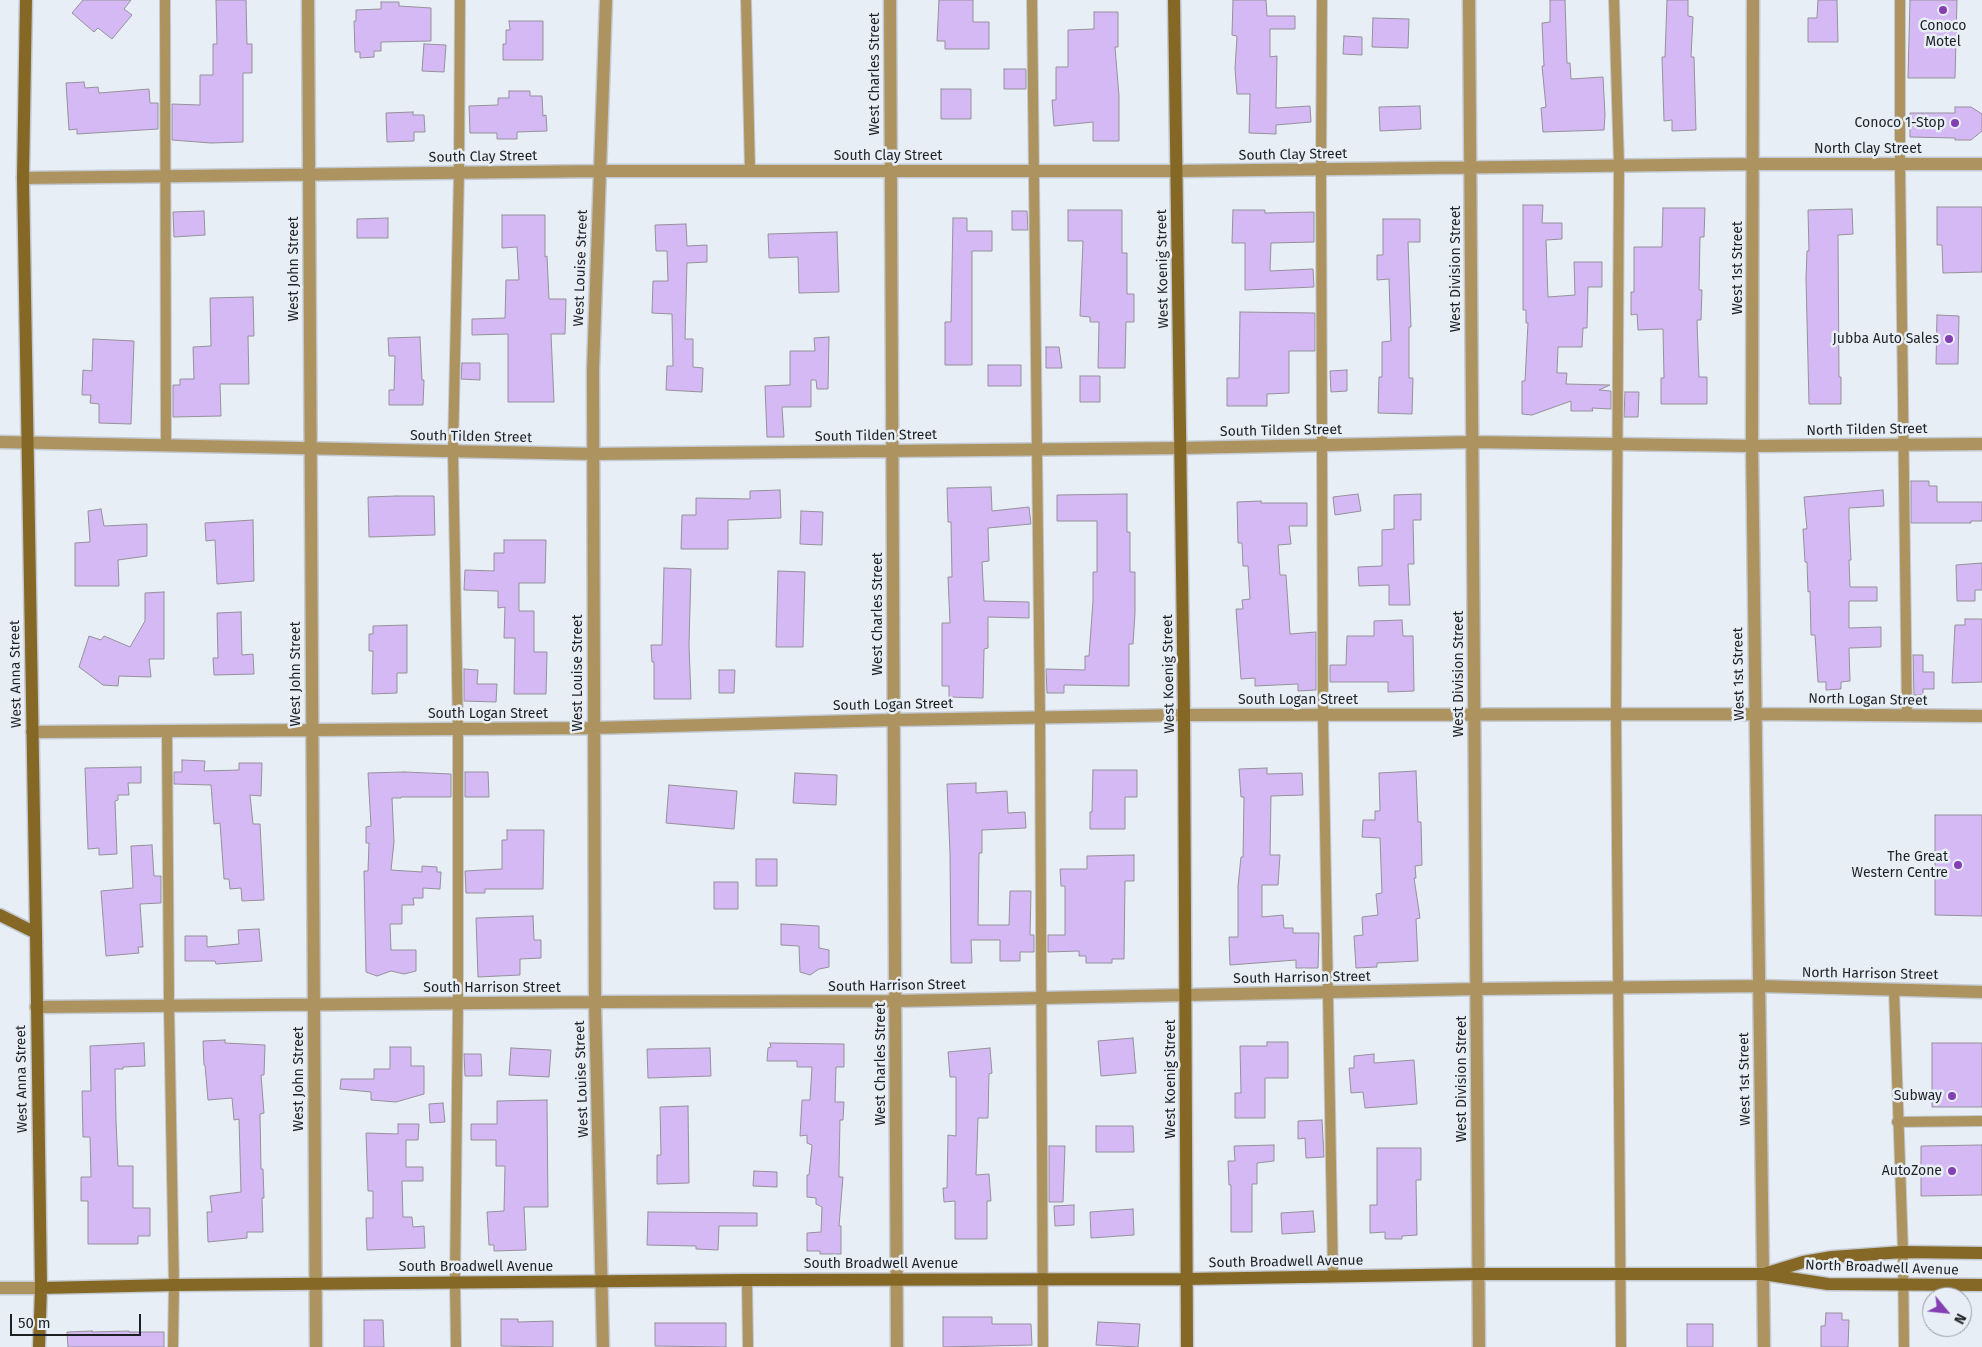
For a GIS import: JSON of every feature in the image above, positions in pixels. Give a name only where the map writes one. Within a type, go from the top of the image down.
[{"type":"main road","name":"West Anna Street","points":[[26,0],[23,178],[36,933],[41,1288],[40,1347]]},
{"type":"main road","name":"West Koenig Street","points":[[1174,0],[1184,715],[1188,1347]]},
{"type":"main road","points":[[0,915],[36,933]]},
{"type":"main road","name":"North Broadwell Avenue","points":[[1763,1274],[1822,1258],[1903,1252],[1982,1253]]},
{"type":"main road","name":"South Broadwell Avenue","points":[[41,1288],[316,1283],[1043,1278],[1187,1279],[1478,1274],[1763,1274]]},
{"type":"main road","name":"North Broadwell Avenue","points":[[1763,1274],[1828,1284],[1982,1285]]},
{"type":"street","name":"West John Street","points":[[308,0],[316,1347]]},
{"type":"street","name":"West Louise Street","points":[[603,1347],[603,1282],[595,1002],[593,370],[606,0]]},
{"type":"street","name":"West Charles Street","points":[[890,0],[897,1347]]},
{"type":"street","name":"West Division Street","points":[[1469,0],[1479,1347]]},
{"type":"street","name":"West 1st Street","points":[[1753,0],[1752,446],[1754,714],[1764,1347]]},
{"type":"street","name":"South Clay Street","points":[[23,178],[600,171],[1321,170],[1753,164]]},
{"type":"street","name":"North Clay Street","points":[[1753,164],[1982,164]]},
{"type":"street","name":"South Tilden Street","points":[[0,442],[593,454],[1181,448],[1472,442],[1752,446]]},
{"type":"street","name":"North Tilden Street","points":[[1752,446],[1982,444]]},
{"type":"street","name":"South Logan Street","points":[[32,732],[593,728],[1184,715],[1754,714]]},
{"type":"street","name":"North Logan Street","points":[[1754,714],[1982,716]]},
{"type":"street","name":"South Harrison Street","points":[[36,1007],[896,1001],[1476,989],[1758,986]]},
{"type":"street","name":"North Harrison Street","points":[[1758,986],[1982,992]]},
{"type":"street","name":"South Broadwell Avenue","points":[[0,1288],[41,1288]]},
{"type":"lane","points":[[165,0],[166,445]]},
{"type":"lane","points":[[456,1347],[458,729],[453,451],[459,173],[460,0]]},
{"type":"lane","points":[[746,0],[750,171]]},
{"type":"lane","points":[[1032,0],[1040,718],[1043,1347]]},
{"type":"lane","points":[[1322,0],[1323,715],[1333,1276]]},
{"type":"lane","points":[[1614,0],[1619,166],[1616,714],[1621,1347]]},
{"type":"lane","points":[[1900,0],[1900,164],[1907,716]]},
{"type":"lane","points":[[168,731],[169,1006],[174,1285],[173,1347]]},
{"type":"lane","points":[[1894,989],[1897,1122],[1903,1252],[1904,1347]]},
{"type":"lane","points":[[1897,1122],[1982,1121]]},
{"type":"lane","points":[[746,1280],[748,1347]]},
{"type":"building","points":[[83,0],[131,0],[124,9],[132,15],[112,39],[98,28],[94,32],[72,13]]},
{"type":"building","points":[[216,0],[246,0],[247,44],[252,44],[252,73],[243,73],[243,142],[211,143],[172,140],[172,104],[200,105],[200,75],[213,75],[213,44],[217,44]]},
{"type":"building","points":[[939,0],[973,0],[973,22],[989,22],[989,49],[945,49],[945,41],[937,41]]},
{"type":"building","points":[[1233,0],[1266,0],[1267,16],[1295,16],[1295,29],[1270,29],[1270,57],[1277,56],[1276,108],[1310,106],[1311,122],[1276,125],[1276,134],[1249,133],[1250,94],[1237,94],[1235,69],[1237,36],[1232,35]]},
{"type":"building","points":[[1550,0],[1565,0],[1567,63],[1570,63],[1571,79],[1603,77],[1604,130],[1543,132],[1541,108],[1546,107],[1542,66],[1544,66],[1542,23],[1550,22]]},
{"type":"building","points":[[1667,0],[1688,0],[1688,16],[1693,17],[1691,57],[1694,57],[1696,130],[1672,131],[1672,120],[1664,121],[1662,57],[1665,57]]},
{"type":"building","points":[[1818,0],[1837,0],[1838,42],[1808,42],[1808,18],[1817,18]]},
{"type":"building","points":[[1910,0],[1957,0],[1955,78],[1908,78]]},
{"type":"building","points":[[381,2],[399,2],[399,6],[431,8],[431,41],[381,42],[381,51],[374,51],[374,57],[360,58],[360,52],[355,52],[354,21],[356,21],[356,10],[381,9]]},
{"type":"building","points":[[1094,12],[1118,12],[1118,47],[1115,47],[1119,96],[1119,141],[1093,141],[1093,122],[1054,126],[1052,100],[1056,100],[1056,67],[1068,67],[1068,30],[1094,29]]},
{"type":"building","points":[[1373,18],[1409,19],[1408,48],[1372,47]]},
{"type":"building","points":[[509,21],[543,21],[543,60],[503,60],[503,44],[506,44],[506,30],[510,30]]},
{"type":"building","points":[[1344,36],[1362,37],[1362,55],[1343,54]]},
{"type":"building","points":[[424,44],[446,45],[444,72],[422,71]]},
{"type":"building","points":[[1004,69],[1026,69],[1026,89],[1004,89]]},
{"type":"building","points":[[84,82],[85,88],[98,87],[99,93],[149,89],[150,103],[158,103],[158,129],[77,134],[77,129],[69,130],[66,83]]},
{"type":"building","points":[[941,89],[971,89],[971,119],[941,119]]},
{"type":"building","points":[[509,91],[530,91],[530,96],[542,96],[543,116],[546,115],[547,131],[517,132],[517,139],[497,139],[497,133],[470,133],[469,106],[498,105],[498,98],[509,98]]},
{"type":"building","points":[[1420,106],[1421,129],[1380,131],[1379,107]]},
{"type":"building","points":[[1955,107],[1971,107],[1982,114],[1982,131],[1971,140],[1910,137],[1910,113],[1955,113]]},
{"type":"building","points":[[413,112],[413,115],[424,115],[425,132],[414,132],[414,141],[387,142],[386,113]]},
{"type":"building","points":[[1523,205],[1543,205],[1542,223],[1562,223],[1562,239],[1546,240],[1548,297],[1575,295],[1574,262],[1602,262],[1602,287],[1588,287],[1587,328],[1583,328],[1582,347],[1558,347],[1557,373],[1567,373],[1566,384],[1610,385],[1599,390],[1611,391],[1611,409],[1592,408],[1593,411],[1571,411],[1571,401],[1532,415],[1522,414],[1522,381],[1525,381],[1528,323],[1526,323],[1526,310],[1523,310]]},
{"type":"building","points":[[1937,207],[1982,207],[1982,272],[1943,273],[1942,245],[1937,245]]},
{"type":"building","points":[[1663,208],[1705,208],[1704,237],[1700,237],[1699,290],[1702,290],[1701,320],[1697,320],[1699,377],[1707,377],[1707,404],[1661,404],[1661,378],[1664,378],[1663,329],[1638,330],[1637,314],[1631,315],[1631,292],[1634,292],[1634,247],[1662,247]]},
{"type":"building","points":[[1852,209],[1853,234],[1838,235],[1839,377],[1841,377],[1841,404],[1809,404],[1806,278],[1807,251],[1809,251],[1808,210]]},
{"type":"building","points":[[1068,210],[1122,210],[1122,253],[1127,253],[1127,294],[1134,294],[1134,322],[1126,322],[1125,368],[1098,368],[1099,322],[1090,322],[1090,317],[1080,316],[1083,241],[1068,241]]},
{"type":"building","points":[[1233,210],[1265,210],[1265,213],[1314,212],[1314,242],[1271,243],[1270,271],[1313,269],[1314,287],[1245,290],[1245,243],[1232,243]]},
{"type":"building","points":[[204,211],[205,235],[174,237],[173,212]]},
{"type":"building","points":[[1012,211],[1027,211],[1028,230],[1012,230]]},
{"type":"building","points":[[502,215],[545,215],[545,257],[547,256],[549,299],[566,299],[565,334],[551,334],[554,402],[508,402],[508,334],[472,335],[472,319],[505,318],[506,280],[519,280],[517,247],[502,248]]},
{"type":"building","points":[[388,218],[388,238],[357,238],[357,219]]},
{"type":"building","points":[[953,218],[967,218],[967,231],[992,231],[992,251],[972,251],[972,365],[945,365],[945,322],[951,322]]},
{"type":"building","points":[[1383,219],[1420,219],[1420,242],[1408,242],[1411,327],[1409,327],[1409,378],[1413,378],[1412,414],[1378,413],[1379,377],[1382,377],[1382,342],[1391,341],[1389,279],[1377,280],[1377,255],[1383,255]]},
{"type":"building","points":[[686,224],[687,246],[707,245],[707,262],[687,263],[685,339],[693,339],[693,367],[703,368],[702,392],[666,390],[667,366],[673,366],[672,314],[652,313],[653,281],[668,281],[667,251],[656,251],[655,225]]},
{"type":"building","points":[[837,232],[839,292],[799,293],[798,257],[769,258],[768,234]]},
{"type":"building","points":[[253,297],[254,336],[248,336],[249,384],[220,384],[221,416],[173,417],[173,385],[180,385],[180,379],[194,379],[193,347],[211,346],[210,298]]},
{"type":"building","points":[[1240,312],[1315,313],[1315,351],[1289,351],[1289,393],[1267,394],[1267,406],[1227,406],[1227,378],[1239,378]]},
{"type":"building","points":[[1937,315],[1959,316],[1958,364],[1936,364]]},
{"type":"building","points":[[420,337],[422,380],[424,380],[423,405],[389,405],[389,390],[394,390],[395,356],[389,356],[388,338]]},
{"type":"building","points":[[829,337],[828,389],[817,389],[816,380],[811,380],[811,407],[782,407],[784,437],[767,437],[765,386],[790,385],[790,351],[815,351],[814,338]]},
{"type":"building","points":[[93,339],[134,341],[131,424],[99,423],[99,404],[90,403],[91,395],[82,395],[83,370],[92,371]]},
{"type":"building","points":[[1046,347],[1059,347],[1062,368],[1046,368]]},
{"type":"building","points":[[462,363],[480,363],[480,380],[461,379]]},
{"type":"building","points":[[988,365],[1021,365],[1021,386],[988,386]]},
{"type":"building","points":[[1347,370],[1347,391],[1331,392],[1330,371]]},
{"type":"building","points":[[1080,376],[1100,376],[1100,402],[1080,402]]},
{"type":"building","points":[[1625,392],[1639,392],[1638,417],[1624,417]]},
{"type":"building","points":[[1911,481],[1929,481],[1929,486],[1937,486],[1937,502],[1982,502],[1982,521],[1971,521],[1971,523],[1911,523]]},
{"type":"building","points":[[991,487],[992,511],[1029,507],[1031,524],[988,528],[989,561],[982,562],[984,601],[1029,602],[1029,618],[988,617],[988,648],[984,649],[983,698],[949,697],[949,686],[942,686],[942,623],[950,623],[948,577],[952,577],[951,522],[948,522],[947,488]]},
{"type":"building","points":[[780,490],[781,518],[728,520],[728,549],[681,549],[682,515],[696,515],[696,498],[750,499],[750,491]]},
{"type":"building","points":[[1883,490],[1884,506],[1849,508],[1850,587],[1877,587],[1877,601],[1849,601],[1849,628],[1881,627],[1881,647],[1849,648],[1850,681],[1841,682],[1841,689],[1826,690],[1826,682],[1818,682],[1815,635],[1811,635],[1810,591],[1808,592],[1803,529],[1807,529],[1804,497]]},
{"type":"building","points":[[1127,494],[1127,532],[1130,532],[1130,572],[1135,572],[1133,644],[1129,644],[1129,686],[1064,685],[1064,693],[1047,693],[1046,669],[1085,670],[1085,656],[1089,656],[1093,572],[1097,572],[1097,521],[1057,521],[1057,495]]},
{"type":"building","points":[[1358,494],[1361,511],[1335,515],[1333,497]]},
{"type":"building","points":[[1421,494],[1421,520],[1413,520],[1414,564],[1408,564],[1410,605],[1389,605],[1389,585],[1359,586],[1358,567],[1382,566],[1382,530],[1394,529],[1394,495]]},
{"type":"building","points":[[434,496],[435,535],[369,537],[368,497]]},
{"type":"building","points":[[1261,501],[1261,503],[1307,503],[1307,526],[1289,526],[1291,544],[1278,545],[1280,575],[1286,575],[1290,634],[1316,632],[1316,690],[1298,691],[1298,684],[1255,686],[1255,678],[1241,679],[1236,609],[1243,609],[1242,600],[1250,599],[1248,566],[1243,566],[1242,543],[1238,543],[1237,502]]},
{"type":"building","points":[[101,509],[104,526],[147,524],[147,556],[118,560],[119,586],[75,586],[75,543],[90,542],[88,511]]},
{"type":"building","points":[[801,511],[823,512],[822,545],[800,544]]},
{"type":"building","points":[[253,520],[254,581],[217,584],[215,540],[206,541],[205,523]]},
{"type":"building","points":[[504,540],[546,540],[545,583],[519,583],[519,611],[534,611],[534,652],[547,652],[546,694],[514,694],[515,638],[504,638],[505,607],[498,608],[498,591],[464,590],[465,570],[494,571],[494,553],[504,553]]},
{"type":"building","points":[[1982,563],[1982,590],[1975,590],[1975,601],[1957,601],[1956,565]]},
{"type":"building","points":[[664,568],[691,569],[689,645],[691,699],[654,699],[654,662],[652,662],[651,645],[662,645]]},
{"type":"building","points":[[778,571],[805,572],[803,647],[776,647]]},
{"type":"building","points":[[164,592],[164,659],[149,659],[151,677],[119,676],[118,686],[103,685],[79,667],[89,636],[101,640],[104,636],[130,647],[145,621],[145,593]]},
{"type":"building","points":[[241,612],[242,655],[253,654],[254,674],[214,675],[213,658],[218,658],[217,613]]},
{"type":"building","points":[[1965,619],[1982,619],[1982,682],[1952,683],[1955,625],[1965,625]]},
{"type":"building","points":[[1402,620],[1403,636],[1413,636],[1414,691],[1388,692],[1388,682],[1330,682],[1330,665],[1346,665],[1347,636],[1374,636],[1374,621]]},
{"type":"building","points":[[407,625],[407,673],[397,673],[397,693],[372,694],[373,651],[369,651],[369,634],[373,634],[373,626]]},
{"type":"building","points":[[1913,655],[1923,655],[1923,672],[1934,672],[1934,689],[1923,689],[1923,695],[1914,695]]},
{"type":"building","points":[[464,669],[478,670],[477,684],[497,684],[496,702],[464,701]]},
{"type":"building","points":[[719,670],[735,670],[734,693],[719,693]]},
{"type":"building","points":[[182,760],[205,761],[204,771],[239,770],[239,763],[262,763],[261,796],[250,795],[253,824],[260,824],[264,900],[242,901],[241,888],[230,889],[229,879],[224,879],[220,823],[214,824],[211,785],[174,784],[174,772],[182,772]]},
{"type":"building","points":[[141,767],[141,783],[128,783],[129,795],[118,795],[118,800],[115,801],[117,854],[99,855],[99,848],[88,849],[85,768]]},
{"type":"building","points":[[1267,768],[1267,774],[1302,773],[1303,795],[1271,796],[1270,855],[1280,855],[1278,885],[1262,885],[1262,917],[1283,915],[1284,928],[1293,928],[1293,933],[1319,933],[1318,968],[1296,968],[1296,960],[1230,965],[1229,937],[1238,937],[1238,886],[1241,857],[1243,857],[1244,797],[1241,797],[1239,769]]},
{"type":"building","points":[[1093,770],[1137,770],[1137,797],[1125,797],[1125,829],[1090,829]]},
{"type":"building","points":[[1416,771],[1418,822],[1421,822],[1422,865],[1415,866],[1416,878],[1414,878],[1420,918],[1416,919],[1418,961],[1377,963],[1377,967],[1356,968],[1354,936],[1363,935],[1362,917],[1378,915],[1376,894],[1382,893],[1380,838],[1362,837],[1363,820],[1375,820],[1375,811],[1380,811],[1379,773]]},
{"type":"building","points":[[465,772],[488,772],[489,797],[465,797]]},
{"type":"building","points":[[368,773],[451,774],[451,797],[392,798],[394,842],[391,870],[422,872],[422,866],[437,867],[437,872],[441,872],[440,889],[423,888],[423,898],[413,898],[414,905],[402,905],[402,924],[390,924],[391,950],[416,950],[416,971],[404,974],[391,971],[377,976],[366,972],[364,871],[368,871],[369,843],[366,843],[366,827],[371,826]]},
{"type":"building","points":[[795,773],[837,775],[836,805],[793,803]]},
{"type":"building","points":[[976,783],[976,793],[1007,791],[1008,813],[1025,812],[1026,828],[982,830],[982,853],[979,853],[978,925],[1009,925],[1010,891],[1031,891],[1030,935],[1034,935],[1034,952],[1020,952],[1020,961],[1000,961],[1000,940],[971,940],[972,963],[951,963],[947,784]]},
{"type":"building","points":[[669,785],[737,791],[734,829],[666,823]]},
{"type":"building","name":"The Great Western Centre","points":[[1935,815],[1982,815],[1982,916],[1935,915]]},
{"type":"building","points":[[507,830],[544,830],[543,889],[485,889],[485,893],[466,893],[465,871],[502,869],[502,840],[507,840]]},
{"type":"building","points":[[152,845],[154,876],[161,876],[161,903],[140,904],[143,947],[138,947],[139,953],[106,956],[101,891],[133,888],[131,846]]},
{"type":"building","points":[[1134,855],[1134,881],[1125,881],[1124,959],[1112,959],[1112,963],[1086,963],[1086,956],[1079,956],[1079,951],[1048,952],[1048,935],[1065,935],[1065,886],[1061,886],[1060,869],[1087,869],[1087,856]]},
{"type":"building","points":[[756,859],[777,859],[777,886],[756,886]]},
{"type":"building","points":[[714,882],[738,882],[738,909],[714,909]]},
{"type":"building","points":[[533,916],[534,940],[541,940],[541,958],[520,959],[520,975],[478,977],[476,918]]},
{"type":"building","points":[[781,924],[819,926],[819,948],[829,950],[829,967],[819,969],[810,975],[800,972],[799,946],[781,945]]},
{"type":"building","points":[[259,929],[262,961],[216,964],[215,961],[185,961],[185,936],[207,936],[207,947],[239,944],[238,930]]},
{"type":"building","points":[[1133,1038],[1136,1073],[1101,1076],[1098,1041]]},
{"type":"building","points":[[225,1040],[225,1043],[265,1045],[264,1075],[261,1075],[264,1113],[260,1114],[261,1169],[263,1169],[264,1198],[262,1198],[263,1232],[247,1232],[247,1238],[208,1242],[207,1212],[212,1212],[210,1196],[241,1192],[239,1119],[234,1120],[232,1098],[208,1100],[204,1065],[203,1041]]},
{"type":"building","points":[[1267,1042],[1288,1042],[1288,1078],[1265,1078],[1265,1118],[1235,1118],[1235,1093],[1241,1093],[1240,1046],[1267,1046]]},
{"type":"building","points":[[144,1043],[145,1066],[115,1069],[116,1121],[118,1166],[133,1166],[133,1208],[150,1208],[150,1236],[138,1236],[138,1244],[88,1244],[88,1201],[81,1201],[81,1177],[91,1177],[90,1137],[83,1137],[82,1091],[91,1091],[90,1046]]},
{"type":"building","points":[[770,1043],[844,1044],[844,1067],[836,1067],[835,1102],[844,1102],[843,1120],[840,1120],[839,1170],[839,1177],[843,1177],[839,1226],[841,1226],[841,1254],[820,1254],[820,1251],[807,1251],[807,1233],[821,1232],[822,1207],[816,1204],[816,1198],[807,1197],[807,1175],[809,1175],[812,1145],[807,1143],[807,1135],[800,1136],[802,1100],[810,1100],[812,1067],[797,1067],[797,1061],[767,1061],[768,1048],[771,1047]]},
{"type":"building","points":[[1932,1043],[1982,1043],[1982,1107],[1932,1107]]},
{"type":"building","points":[[390,1047],[411,1047],[411,1066],[424,1066],[424,1094],[396,1102],[371,1100],[371,1092],[340,1089],[341,1079],[374,1079],[374,1069],[390,1069]]},
{"type":"building","points":[[511,1048],[551,1050],[549,1077],[509,1075]]},
{"type":"building","points":[[710,1048],[711,1076],[648,1078],[647,1049]]},
{"type":"building","points":[[990,1048],[992,1073],[989,1074],[988,1118],[978,1118],[976,1175],[989,1174],[991,1201],[987,1201],[987,1239],[955,1239],[955,1201],[944,1202],[943,1188],[947,1188],[948,1135],[956,1136],[956,1077],[950,1077],[948,1052]]},
{"type":"building","points":[[464,1054],[481,1054],[482,1076],[465,1076]]},
{"type":"building","points":[[1374,1054],[1374,1063],[1414,1060],[1417,1104],[1365,1108],[1363,1092],[1351,1093],[1349,1068],[1354,1068],[1354,1056]]},
{"type":"building","points":[[547,1100],[548,1207],[524,1207],[526,1250],[494,1251],[494,1245],[489,1245],[487,1212],[504,1211],[505,1166],[496,1166],[496,1140],[471,1140],[471,1124],[497,1124],[497,1101]]},
{"type":"building","points":[[443,1103],[445,1122],[430,1123],[429,1104]]},
{"type":"building","points":[[688,1106],[689,1183],[657,1184],[657,1155],[661,1155],[660,1107]]},
{"type":"building","points":[[1322,1120],[1324,1157],[1306,1158],[1305,1138],[1298,1139],[1298,1121]]},
{"type":"building","points":[[398,1124],[419,1124],[418,1140],[406,1140],[406,1167],[423,1167],[423,1181],[402,1181],[403,1217],[412,1217],[413,1227],[424,1226],[425,1248],[367,1250],[366,1218],[373,1218],[373,1191],[368,1191],[366,1133],[398,1134]]},
{"type":"building","points":[[1096,1126],[1133,1126],[1134,1152],[1096,1152]]},
{"type":"building","points":[[1274,1145],[1274,1161],[1257,1163],[1257,1184],[1252,1184],[1252,1232],[1231,1232],[1231,1185],[1229,1185],[1228,1161],[1235,1161],[1234,1146]]},
{"type":"building","name":"AutoZone","points":[[1982,1145],[1982,1195],[1921,1196],[1921,1146]]},
{"type":"building","points":[[1049,1146],[1065,1146],[1063,1202],[1049,1202]]},
{"type":"building","points":[[1377,1148],[1421,1148],[1421,1180],[1416,1180],[1417,1235],[1402,1236],[1402,1239],[1385,1239],[1385,1232],[1370,1233],[1370,1205],[1377,1205]]},
{"type":"building","points":[[754,1171],[777,1172],[777,1187],[753,1186]]},
{"type":"building","points":[[1074,1205],[1074,1225],[1055,1226],[1054,1206]]},
{"type":"building","points":[[1133,1209],[1134,1235],[1091,1238],[1090,1212]]},
{"type":"building","points":[[1313,1211],[1315,1232],[1282,1234],[1281,1213]]},
{"type":"building","points":[[648,1212],[757,1213],[757,1226],[719,1226],[718,1250],[696,1249],[696,1246],[647,1245]]},
{"type":"building","points":[[1826,1313],[1842,1313],[1842,1320],[1849,1320],[1848,1347],[1821,1347],[1821,1326],[1825,1326]]},
{"type":"building","points":[[943,1317],[992,1317],[992,1324],[1031,1324],[1032,1345],[943,1347]]},
{"type":"building","points":[[501,1319],[518,1319],[518,1322],[553,1321],[553,1347],[501,1346]]},
{"type":"building","points":[[364,1320],[383,1320],[384,1347],[364,1347]]},
{"type":"building","points":[[1098,1322],[1140,1324],[1138,1347],[1096,1345]]},
{"type":"building","points":[[655,1323],[726,1323],[726,1347],[655,1346]]},
{"type":"building","points":[[1687,1324],[1713,1324],[1713,1347],[1687,1347]]},
{"type":"building","points":[[67,1332],[164,1332],[164,1347],[68,1347]]},
{"type":"place","name":"Conoco Motel","points":[[1943,10]]},
{"type":"place","name":"Conoco 1-Stop","points":[[1955,123]]},
{"type":"place","name":"Jubba Auto Sales","points":[[1949,339]]},
{"type":"place","name":"The Great Western Centre","points":[[1958,865]]},
{"type":"place","name":"Subway","points":[[1952,1096]]},
{"type":"place","name":"AutoZone","points":[[1952,1171]]}]
